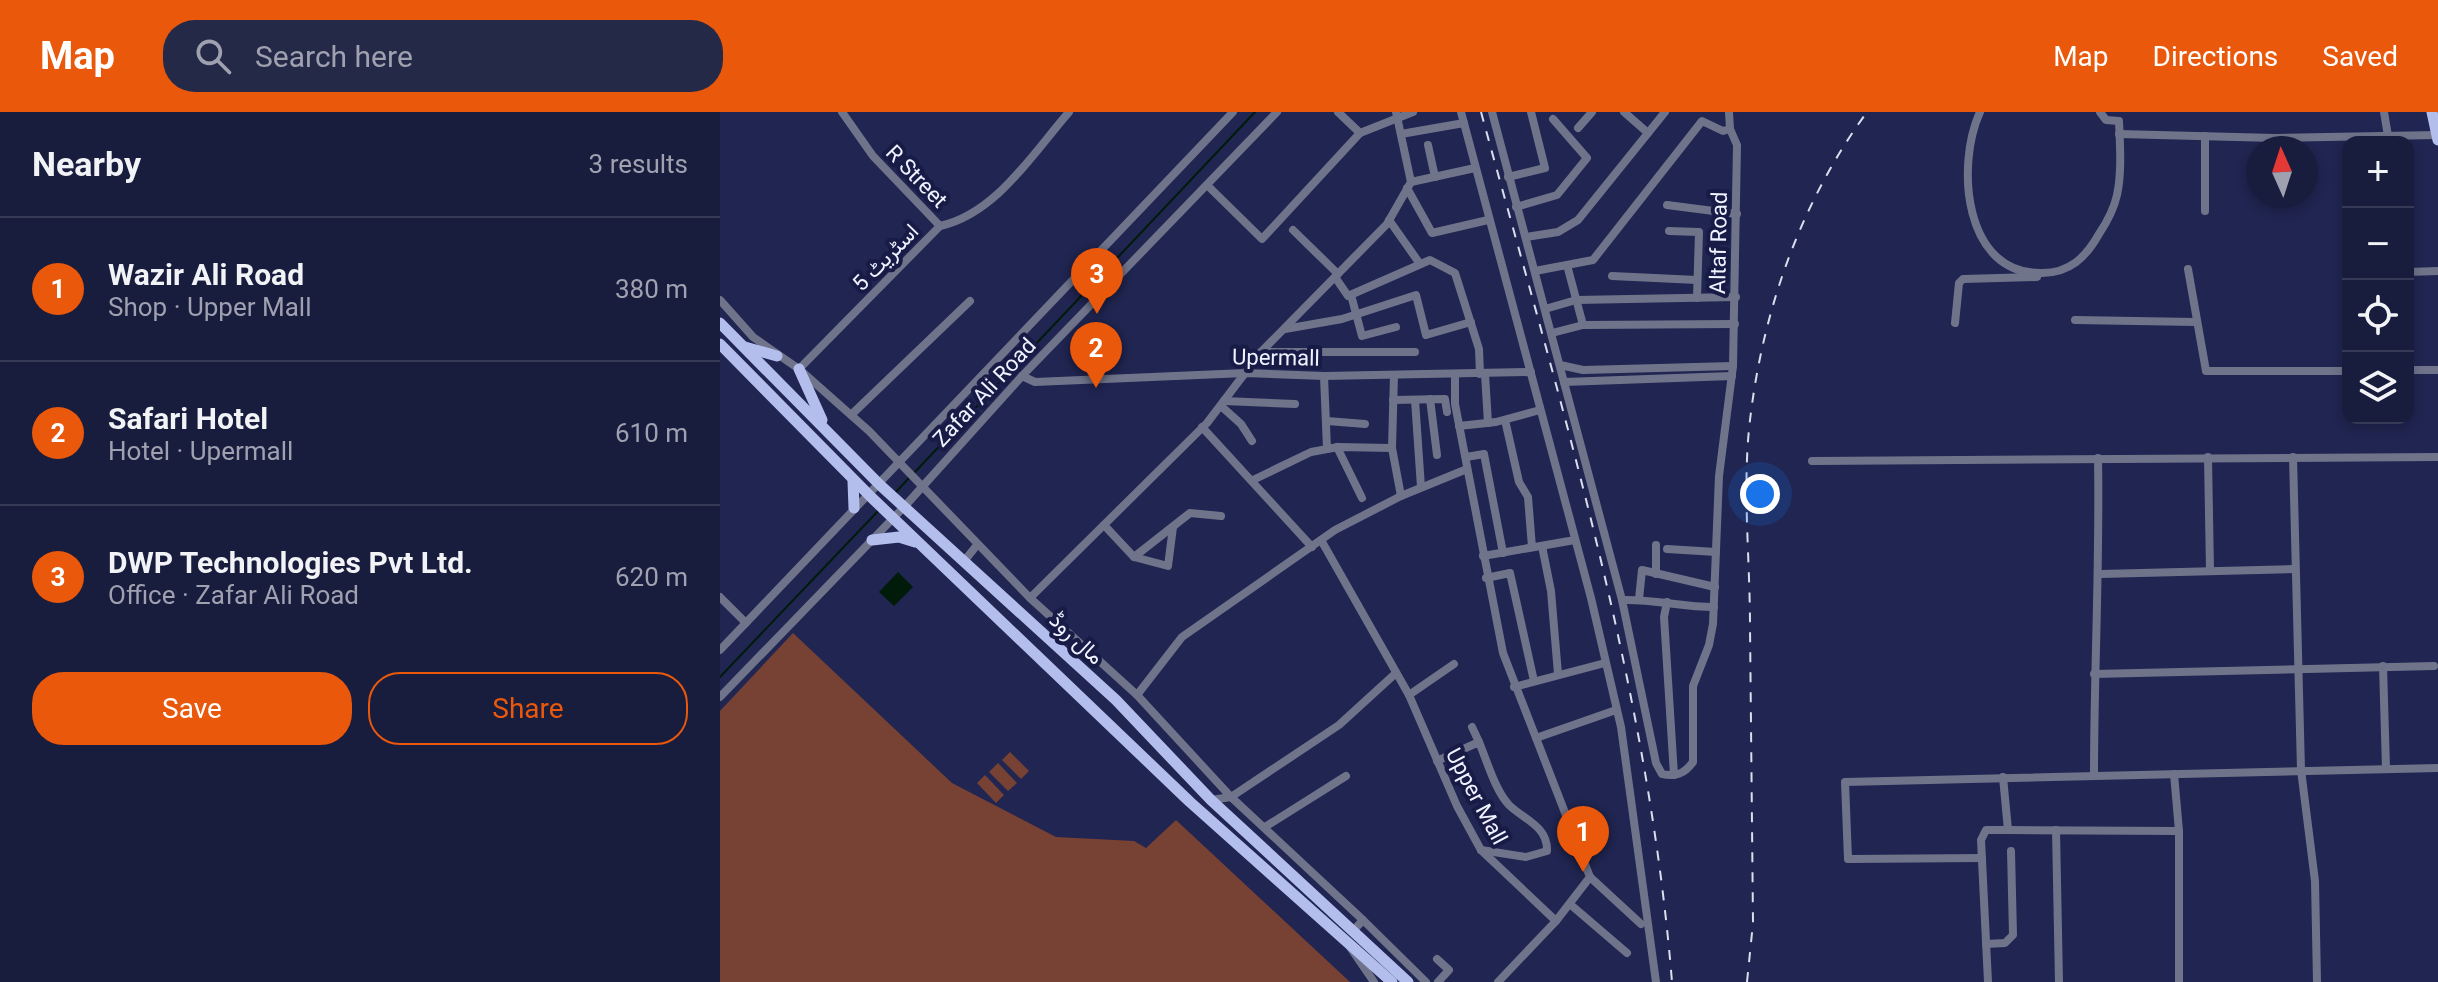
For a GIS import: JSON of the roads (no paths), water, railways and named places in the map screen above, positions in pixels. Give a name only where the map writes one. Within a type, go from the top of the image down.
[{"type":"main road","points":[[2432,112],[2437,138]]},
{"type":"main road","name":"مال روڈ","points":[[720,323],[879,483],[1116,700],[1211,800],[1408,982]]},
{"type":"main road","name":"مال روڈ","points":[[720,344],[869,495],[1190,802],[1392,982]]},
{"type":"main road","points":[[744,347],[777,356]]},
{"type":"main road","points":[[799,369],[824,425]]},
{"type":"main road","points":[[851,477],[856,491],[854,508]]},
{"type":"main road","points":[[872,540],[899,537],[920,543]]},
{"type":"street","name":"R Street","points":[[842,112],[873,156],[940,226]]},
{"type":"street","name":"اسٹریٹ 5","points":[[799,369],[940,226],[974,213],[1000,191],[1069,112]]},
{"type":"street","name":"Zafar Ali Road","points":[[720,650],[1233,112]]},
{"type":"street","name":"Zafar Ali Road","points":[[720,697],[872,540],[901,503],[1277,112]]},
{"type":"street","points":[[1339,112],[1360,133]]},
{"type":"street","points":[[1207,185],[1262,239],[1360,133],[1396,114],[1413,112]]},
{"type":"street","points":[[1461,112],[1575,540],[1616,710],[1656,982]]},
{"type":"street","points":[[1492,112],[1622,600],[1656,763],[1662,774],[1674,775],[1664,617],[1667,602]]},
{"type":"street","points":[[1508,177],[1545,168],[1531,112]]},
{"type":"street","points":[[1578,128],[1592,112]]},
{"type":"street","points":[[1624,112],[1648,133]]},
{"type":"street","points":[[1526,237],[1558,232],[1578,220],[1665,112]]},
{"type":"street","points":[[1694,112],[1702,121],[1723,131],[1730,129]]},
{"type":"street","name":"Altaf Road","points":[[1674,775],[1687,771],[1693,762],[1693,686],[1709,645],[1714,607],[1719,476],[1733,366],[1736,297],[1737,145],[1730,129],[1729,112]]},
{"type":"street","points":[[1980,112],[1967,145],[1968,195],[1977,226],[1992,251],[2009,265],[2030,273],[2052,272]]},
{"type":"street","points":[[1955,323],[1959,283],[1963,279],[2021,279],[2052,272],[2084,257],[2107,222],[2117,194],[2119,121],[2106,120],[2100,112]]},
{"type":"street","points":[[2384,112],[2384,136]]},
{"type":"street","points":[[1396,114],[1409,185],[1432,233],[1488,220]]},
{"type":"street","points":[[1516,207],[1557,195],[1587,158],[1553,119]]},
{"type":"street","points":[[1535,271],[1593,260],[1702,121]]},
{"type":"street","points":[[1401,134],[1464,123]]},
{"type":"street","points":[[2119,134],[2342,138]]},
{"type":"street","points":[[2205,136],[2205,211]]},
{"type":"street","points":[[2414,138],[2437,138]]},
{"type":"street","points":[[1428,145],[1435,177]]},
{"type":"street","points":[[1030,598],[1202,427],[1261,352],[1389,220],[1409,185],[1475,168]]},
{"type":"street","points":[[1667,205],[1737,214]]},
{"type":"street","points":[[1389,220],[1420,264]]},
{"type":"street","points":[[1293,230],[1336,275],[1348,296],[1430,260],[1455,273],[1479,349],[1488,423]]},
{"type":"street","points":[[1669,231],[1699,232],[1697,298]]},
{"type":"street","points":[[1567,265],[1583,325]]},
{"type":"street","points":[[2188,269],[2206,371],[2342,371]]},
{"type":"street","points":[[2414,272],[2438,271]]},
{"type":"street","points":[[1612,276],[1697,280]]},
{"type":"street","points":[[1351,295],[1362,336],[1396,327]]},
{"type":"street","points":[[1283,329],[1342,319],[1416,295],[1426,335],[1471,322]]},
{"type":"street","points":[[1545,309],[1576,300],[1736,297]]},
{"type":"street","points":[[720,300],[753,337],[799,369],[851,415],[1030,598],[1137,695],[1231,797],[1426,982]]},
{"type":"street","points":[[851,415],[970,301]]},
{"type":"street","points":[[2075,320],[2196,322]]},
{"type":"street","points":[[1552,333],[1583,325],[1735,324]]},
{"type":"street","points":[[1261,352],[1415,352]]},
{"type":"street","points":[[1560,365],[1583,370],[1733,366]]},
{"type":"street","points":[[2414,370],[2438,370]]},
{"type":"street","name":"Upermall","points":[[1022,376],[1035,382],[1245,373],[1324,376],[1531,372]]},
{"type":"street","points":[[1394,375],[1392,448],[1401,496]]},
{"type":"street","points":[[1455,375],[1459,426],[1486,578],[1514,687],[1590,877],[1641,924]]},
{"type":"street","points":[[1324,376],[1332,448],[1362,498]]},
{"type":"street","points":[[1564,382],[1732,376]]},
{"type":"street","points":[[1430,399],[1437,455]]},
{"type":"street","points":[[1393,400],[1445,399],[1447,412]]},
{"type":"street","points":[[1415,400],[1421,487]]},
{"type":"street","points":[[1222,404],[1295,404]]},
{"type":"street","points":[[1222,404],[1252,441]]},
{"type":"street","points":[[1459,426],[1505,420],[1540,410]]},
{"type":"street","points":[[1505,420],[1519,482],[1528,497],[1532,547]]},
{"type":"street","points":[[1327,421],[1365,424]]},
{"type":"street","points":[[1202,427],[1312,547]]},
{"type":"street","points":[[1253,480],[1311,452],[1332,448],[1392,448]]},
{"type":"street","points":[[1466,457],[1484,454],[1503,553]]},
{"type":"street","points":[[2208,457],[2210,571]]},
{"type":"street","points":[[2293,457],[2301,770],[2315,881],[2317,982]]},
{"type":"street","points":[[1812,461],[2438,457]]},
{"type":"street","points":[[2094,775],[2094,674],[2101,574],[2098,458]]},
{"type":"street","points":[[1137,695],[1182,637],[1321,540],[1401,496],[1467,469]]},
{"type":"street","points":[[1134,557],[1190,513],[1221,516]]},
{"type":"street","points":[[1104,525],[1134,557],[1168,566],[1173,527]]},
{"type":"street","name":"Upper Mall","points":[[1321,540],[1409,695],[1437,761],[1481,850],[1556,921]]},
{"type":"street","points":[[1483,556],[1575,540]]},
{"type":"street","points":[[965,560],[977,545]]},
{"type":"street","points":[[1656,545],[1656,574]]},
{"type":"street","points":[[1542,546],[1551,591],[1558,674]]},
{"type":"street","points":[[1667,549],[1716,552]]},
{"type":"street","points":[[2101,574],[2295,569]]},
{"type":"street","points":[[1639,599],[1642,570],[1715,587]]},
{"type":"street","points":[[1486,578],[1510,573],[1534,681]]},
{"type":"street","points":[[720,597],[746,623]]},
{"type":"street","points":[[1622,600],[1714,607]]},
{"type":"street","points":[[1514,687],[1605,663]]},
{"type":"street","points":[[1409,695],[1454,664]]},
{"type":"street","points":[[2383,666],[2386,768]]},
{"type":"street","points":[[2094,674],[2434,666]]},
{"type":"street","points":[[1211,800],[1231,797],[1339,725],[1396,673]]},
{"type":"street","points":[[1536,738],[1616,710]]},
{"type":"street","points":[[1472,727],[1509,804],[1531,819],[1548,848],[1544,853],[1526,857],[1481,850]]},
{"type":"street","points":[[1437,761],[1479,742]]},
{"type":"street","points":[[1982,858],[1848,859],[1845,782],[2438,768]]},
{"type":"street","points":[[2174,774],[2179,831],[2179,982]]},
{"type":"street","points":[[1265,827],[1346,776]]},
{"type":"street","points":[[2003,777],[2008,830]]},
{"type":"street","points":[[1227,814],[1231,797]]},
{"type":"street","points":[[2056,830],[2059,982]]},
{"type":"street","points":[[1988,982],[1983,832],[2179,831]]},
{"type":"street","points":[[1986,944],[2005,943],[2013,935],[2011,851]]},
{"type":"street","points":[[1498,982],[1571,905],[1590,877]]},
{"type":"street","points":[[1571,905],[1627,953]]},
{"type":"street","points":[[1353,931],[1363,920]]},
{"type":"street","points":[[1349,946],[1374,982]]},
{"type":"street","points":[[1437,959],[1449,970],[1439,982]]},
{"type":"waterway","points":[[914,473],[1255,112]]},
{"type":"waterway","points":[[894,494],[909,478]]},
{"type":"waterway","points":[[720,677],[879,510]]},
{"type":"railway","points":[[1481,112],[1569,435],[1622,652],[1660,871],[1672,982]]},
{"type":"railway","points":[[1747,982],[1753,923],[1746,497],[1750,420],[1764,338],[1789,258],[1823,182],[1867,112]]},
{"type":"place","name":"DWP Technologies Pvt Ltd.","points":[[1097,314]]},
{"type":"place","name":"Safari Hotel","points":[[1096,388]]},
{"type":"place","name":"Wazir Ali Road","points":[[1583,872]]}]
